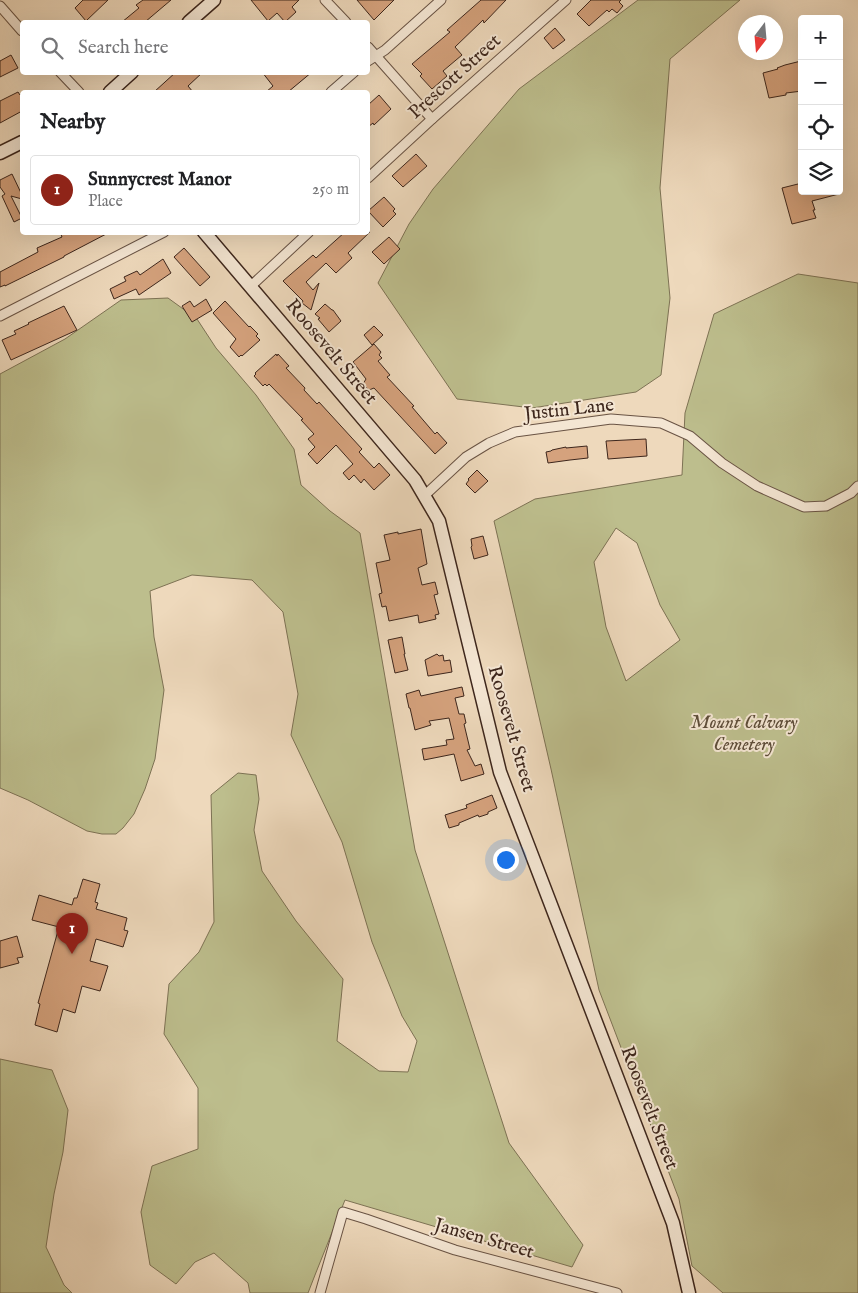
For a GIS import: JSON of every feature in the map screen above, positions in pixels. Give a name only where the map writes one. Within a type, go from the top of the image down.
[{"type":"street","points":[[191,20],[214,0]]},
{"type":"street","points":[[325,0],[344,20]]},
{"type":"street","points":[[370,60],[385,50],[441,0]]},
{"type":"street","name":"Prescott Street","points":[[370,176],[566,0]]},
{"type":"street","points":[[0,6],[20,29]]},
{"type":"street","points":[[370,49],[432,119]]},
{"type":"street","points":[[63,75],[77,90]]},
{"type":"street","points":[[112,90],[129,75]]},
{"type":"street","points":[[333,90],[351,75]]},
{"type":"street","points":[[0,152],[20,143]]},
{"type":"street","points":[[0,316],[158,235]]},
{"type":"street","name":"Roosevelt Street","points":[[207,235],[415,480],[439,521],[500,772],[672,1223],[689,1293]]},
{"type":"street","points":[[251,286],[306,235]]},
{"type":"street","name":"Justin Lane","points":[[424,496],[466,457],[488,443],[515,432],[611,420],[661,423],[690,436],[722,462],[757,486],[804,507],[826,506],[851,493],[858,486]]},
{"type":"street","name":"Jansen Street","points":[[320,1293],[343,1212],[455,1250],[617,1293]]},
{"type":"green space","points":[[638,0],[740,0],[670,59],[660,188],[670,298],[661,375],[636,392],[532,408],[457,399],[378,283],[409,224],[433,189],[519,89]]},
{"type":"green space","name":"Mount Calvary Cemetery","points":[[798,274],[858,283],[858,1293],[723,1293],[692,1266],[679,1199],[599,990],[494,521],[535,499],[682,475],[685,413],[714,314]],"holes":[[[616,528],[637,543],[660,605],[680,640],[626,681],[606,627],[594,562]]]},
{"type":"green space","points":[[168,298],[197,319],[216,348],[256,395],[294,449],[301,485],[330,511],[360,533],[415,850],[509,1143],[583,1245],[572,1267],[345,1200],[308,1293],[250,1293],[248,1283],[214,1253],[195,1262],[176,1284],[150,1265],[141,1212],[152,1166],[198,1149],[198,1088],[164,1034],[169,984],[199,952],[214,922],[211,795],[238,773],[256,775],[259,799],[254,830],[262,871],[296,921],[343,979],[337,1041],[379,1071],[408,1072],[417,1041],[402,1016],[372,942],[342,842],[291,735],[298,694],[283,612],[252,580],[192,575],[150,591],[154,637],[164,690],[155,759],[134,814],[116,834],[87,831],[28,800],[0,788],[0,374],[65,339],[121,300]]},
{"type":"green space","points":[[0,1059],[52,1070],[68,1110],[63,1152],[46,1247],[64,1285],[72,1293],[0,1293]]},
{"type":"building","points":[[83,0],[108,0],[87,20],[75,8]]},
{"type":"building","points":[[143,0],[171,0],[147,20],[124,20],[139,8],[136,5]]},
{"type":"building","points":[[251,0],[299,0],[292,7],[296,12],[287,20],[283,20],[277,13],[267,20]]},
{"type":"building","points":[[357,0],[394,0],[374,20]]},
{"type":"building","points":[[481,0],[506,0],[484,23],[483,20],[455,47],[462,55],[443,71],[447,76],[432,89],[420,76],[422,74],[412,64],[450,32],[447,30]]},
{"type":"building","points":[[591,0],[621,0],[619,2],[623,6],[617,13],[612,9],[609,12],[607,10],[589,26],[577,14]]},
{"type":"building","points":[[555,28],[565,40],[553,49],[544,38]]},
{"type":"building","points":[[11,55],[18,68],[0,77],[0,61]]},
{"type":"building","points":[[798,62],[798,92],[769,98],[763,73]]},
{"type":"building","points":[[173,75],[200,75],[188,86],[191,90],[156,90]]},
{"type":"building","points":[[264,75],[308,75],[290,90],[268,90],[273,86]]},
{"type":"building","points":[[18,92],[20,95],[20,112],[0,123],[0,101]]},
{"type":"building","points":[[379,95],[391,109],[374,125],[373,123],[370,125],[370,103]]},
{"type":"building","points":[[416,154],[427,166],[403,187],[392,176]]},
{"type":"building","points":[[12,174],[20,191],[20,198],[11,196],[20,214],[20,219],[14,222],[2,196],[5,194],[0,187],[0,180]]},
{"type":"building","points":[[798,184],[798,195],[835,195],[812,201],[816,218],[792,224],[782,188]]},
{"type":"building","points":[[384,197],[395,209],[393,211],[396,214],[383,227],[370,213],[370,209]]},
{"type":"building","points":[[61,235],[104,235],[64,257],[0,287],[0,272],[38,252],[37,248],[62,237]]},
{"type":"building","points":[[342,235],[367,235],[348,253],[352,258],[336,273],[326,263],[306,282],[313,290],[319,283],[311,310],[302,303],[303,301],[283,281],[313,255],[316,258]]},
{"type":"building","points":[[389,237],[400,249],[384,264],[372,252]]},
{"type":"building","points":[[184,248],[210,277],[200,286],[174,257]]},
{"type":"building","points":[[163,259],[171,273],[139,295],[136,289],[114,299],[110,289],[126,281],[124,277],[137,271],[140,275]]},
{"type":"building","points":[[206,299],[212,310],[192,322],[182,306],[190,301],[194,307]]},
{"type":"building","points":[[225,301],[258,334],[256,336],[260,340],[239,357],[230,347],[236,339],[213,313]]},
{"type":"building","points":[[325,304],[333,310],[341,321],[329,332],[315,314]]},
{"type":"building","points":[[64,306],[77,330],[11,360],[2,340],[16,334],[14,331],[28,323]]},
{"type":"building","points":[[374,326],[383,335],[372,345],[364,335]]},
{"type":"building","points":[[374,344],[381,352],[379,355],[382,358],[378,361],[390,375],[387,377],[414,406],[412,407],[435,434],[437,432],[447,443],[435,454],[374,388],[369,390],[363,384],[366,379],[353,362]]},
{"type":"building","points":[[276,354],[289,366],[286,368],[305,388],[304,390],[317,404],[319,402],[362,449],[359,452],[374,468],[379,463],[390,475],[374,490],[364,479],[361,483],[354,475],[349,480],[343,473],[353,464],[336,445],[317,464],[308,454],[315,447],[308,439],[314,434],[301,420],[303,419],[269,384],[263,386],[254,376]]},
{"type":"building","points":[[646,439],[647,456],[608,459],[606,441]]},
{"type":"building","points":[[587,446],[588,458],[548,463],[546,452],[566,447]]},
{"type":"building","points":[[477,470],[488,481],[475,493],[466,484],[468,479]]},
{"type":"building","points":[[421,529],[427,564],[418,568],[422,585],[435,582],[438,594],[434,595],[439,614],[435,615],[436,619],[419,623],[418,615],[389,621],[386,606],[382,607],[379,594],[382,593],[376,563],[390,560],[384,535]]},
{"type":"building","points":[[483,536],[488,555],[474,559],[471,539]]},
{"type":"building","points":[[402,637],[408,670],[395,673],[388,640]]},
{"type":"building","points":[[437,654],[439,656],[443,655],[444,661],[450,660],[452,672],[428,676],[425,660]]},
{"type":"building","points":[[462,687],[464,696],[455,698],[459,714],[464,714],[466,723],[464,724],[470,749],[467,750],[475,766],[481,764],[484,774],[461,781],[454,754],[424,760],[422,749],[447,745],[446,740],[454,739],[449,718],[429,721],[431,725],[415,730],[406,694],[419,690],[421,696]]},
{"type":"building","points":[[492,795],[497,808],[488,812],[488,814],[479,817],[478,815],[449,828],[445,815],[467,808],[466,805]]},
{"type":"building","points":[[83,879],[100,884],[95,902],[98,903],[96,909],[127,918],[124,930],[128,931],[123,947],[96,939],[90,961],[108,966],[100,991],[82,986],[75,1013],[63,1009],[57,1032],[35,1025],[40,1004],[38,1003],[59,927],[32,920],[39,895],[72,905],[74,898],[77,898]]},
{"type":"building","points":[[17,936],[23,957],[17,958],[19,963],[0,968],[0,941]]},
{"type":"place","name":"Sunnycrest Manor","points":[[72,954]]}]
